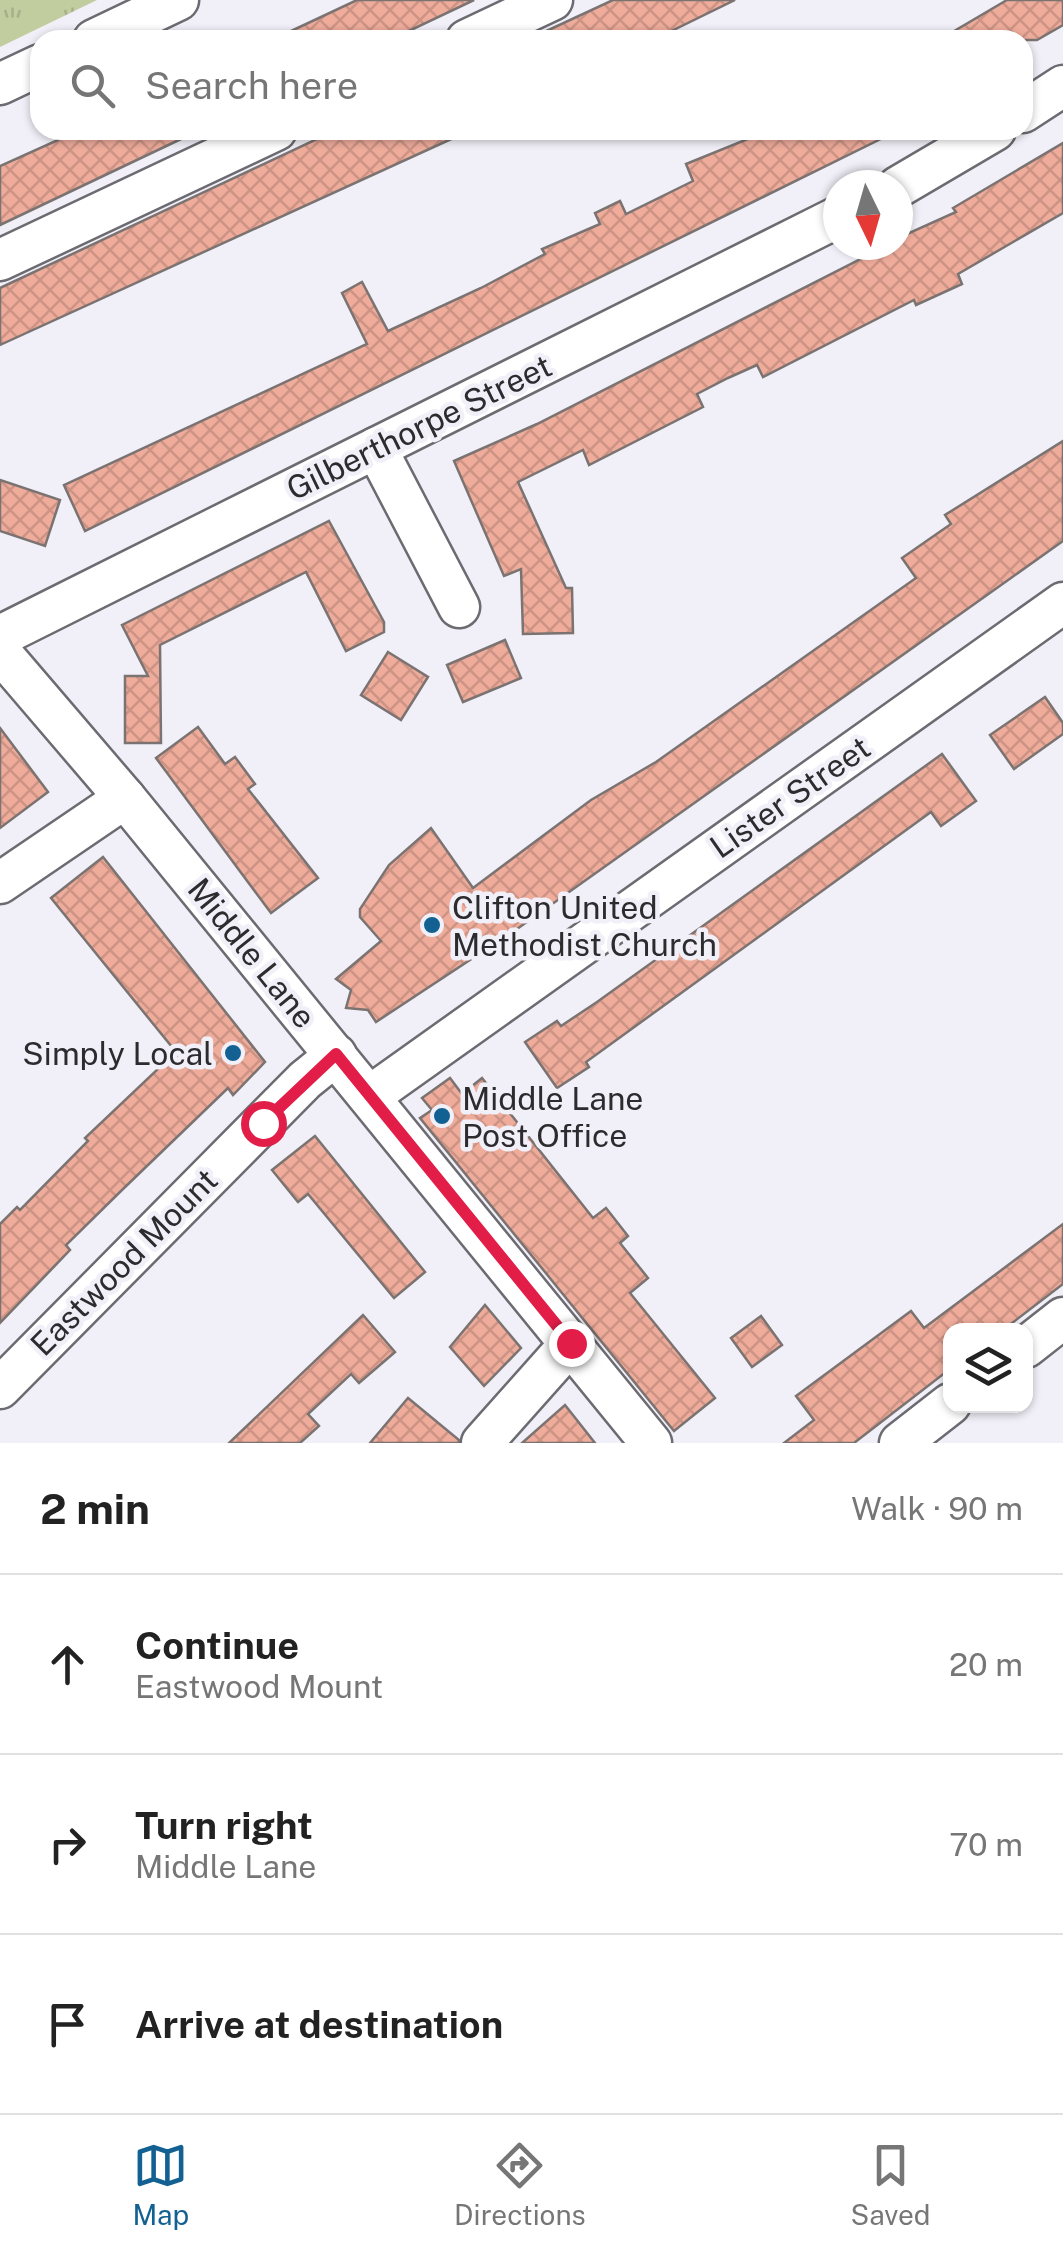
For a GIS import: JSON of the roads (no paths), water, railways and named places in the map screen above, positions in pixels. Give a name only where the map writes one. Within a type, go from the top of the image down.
[{"type":"street","points":[[115,30],[178,0]]},
{"type":"street","points":[[489,30],[552,0]]},
{"type":"street","points":[[0,84],[30,70]]},
{"type":"street","points":[[1033,106],[1063,86]]},
{"type":"street","points":[[0,260],[255,140]]},
{"type":"street","points":[[913,178],[977,140]]},
{"type":"street","name":"Gilberthorpe Street","points":[[0,636],[823,224]]},
{"type":"street","points":[[376,448],[459,607]]},
{"type":"street","name":"Lister Street","points":[[370,1096],[1063,603]]},
{"type":"street","name":"Middle Lane","points":[[0,652],[125,798],[652,1443]]},
{"type":"street","points":[[0,883],[125,798]]},
{"type":"street","name":"Eastwood Mount","points":[[0,1388],[336,1054]]},
{"type":"street","points":[[1033,1342],[1063,1318]]},
{"type":"street","points":[[482,1443],[571,1343]]},
{"type":"street","points":[[900,1443],[943,1409]]},
{"type":"place","name":"Clifton United Methodist Church","points":[[432,925]]},
{"type":"place","name":"Simply Local","points":[[233,1053]]},
{"type":"place","name":"Middle Lane Post Office","points":[[442,1116]]}]
